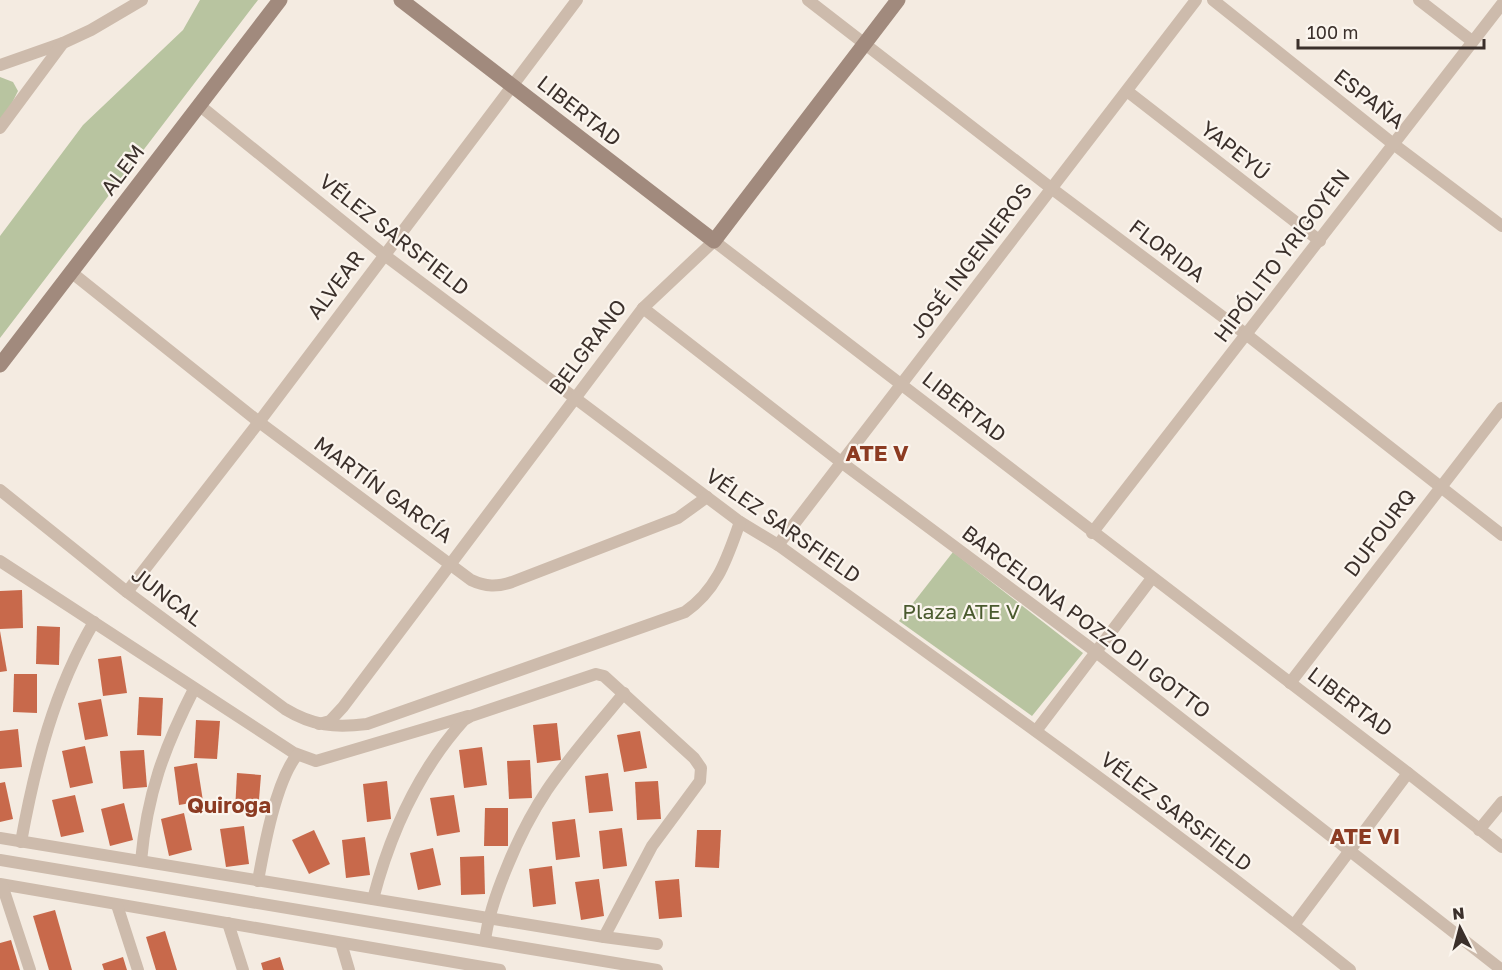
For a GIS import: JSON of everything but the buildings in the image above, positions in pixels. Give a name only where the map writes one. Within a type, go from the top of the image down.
[{"type":"main road","name":"ALEM","points":[[0,365],[280,0]]},
{"type":"main road","name":"LIBERTAD","points":[[401,0],[714,241]]},
{"type":"main road","name":"BELGRANO","points":[[714,241],[898,0]]},
{"type":"street","points":[[0,65],[63,43],[92,30],[142,0]]},
{"type":"street","name":"ALVEAR","points":[[127,592],[259,422],[577,0]]},
{"type":"street","name":"FLORIDA","points":[[808,0],[1051,188],[1247,335],[1502,536]]},
{"type":"street","name":"JOSÉ INGENIEROS","points":[[778,545],[1196,0]]},
{"type":"street","name":"ESPAÑA","points":[[1213,0],[1392,143],[1502,226]]},
{"type":"street","points":[[1419,0],[1472,41]]},
{"type":"street","name":"HIPÓLITO YRIGOYEN","points":[[1092,533],[1502,3]]},
{"type":"street","points":[[0,128],[63,43]]},
{"type":"street","name":"YAPEYÚ","points":[[1127,91],[1320,241]]},
{"type":"street","name":"VÉLEZ SARSFIELD","points":[[199,105],[384,254],[707,498],[778,545],[1035,731],[1294,925],[1350,970]]},
{"type":"street","name":"BELGRANO","points":[[319,724],[330,721],[343,707],[643,308],[714,241]]},
{"type":"street","name":"LIBERTAD","points":[[714,241],[1502,847]]},
{"type":"street","name":"MARTÍN GARCÍA","points":[[71,272],[259,422],[471,580],[484,586],[501,586],[678,518],[707,498]]},
{"type":"street","name":"BARCELONA POZZO DI GOTTO","points":[[643,308],[841,462],[1096,652],[1502,970]]},
{"type":"street","name":"DUFOURQ","points":[[1290,683],[1502,408]]},
{"type":"street","name":"JUNCAL","points":[[0,490],[127,592],[285,709],[302,720],[343,727],[367,724],[685,612],[700,602],[709,591],[724,565],[740,522]]},
{"type":"street","points":[[0,561],[194,689],[297,754],[316,761],[471,716],[596,675],[610,679],[694,758],[700,768],[700,781],[652,846],[604,937]]},
{"type":"street","points":[[1035,731],[1152,578]]},
{"type":"street","points":[[21,842],[33,781],[49,722],[75,657],[94,622]]},
{"type":"street","points":[[141,861],[148,809],[159,767],[172,732],[194,689]]},
{"type":"street","points":[[485,941],[488,918],[500,882],[525,826],[567,763],[624,693]]},
{"type":"street","points":[[373,899],[390,843],[413,796],[434,760],[461,724],[471,716]]},
{"type":"street","points":[[258,881],[269,826],[286,773],[297,754]]},
{"type":"street","points":[[1294,925],[1408,773]]},
{"type":"street","points":[[1479,830],[1502,802]]},
{"type":"street","points":[[0,838],[657,944]]},
{"type":"street","points":[[0,860],[657,970]]},
{"type":"street","points":[[30,970],[1,885],[500,970]]},
{"type":"street","points":[[117,904],[138,970]]},
{"type":"street","points":[[228,923],[243,970]]},
{"type":"street","points":[[341,943],[349,970]]},
{"type":"green space","points":[[200,0],[258,0],[0,338],[0,236],[83,125],[183,30]]},
{"type":"green space","points":[[0,77],[13,82],[18,91],[0,123]]},
{"type":"green space","name":"Plaza ATE V","points":[[953,552],[1083,653],[1032,716],[899,621]]},
{"type":"district","name":"ATE V","points":[[877,453]]},
{"type":"district","name":"Quiroga","points":[[229,805]]},
{"type":"district","name":"ATE VI","points":[[1365,836]]}]
